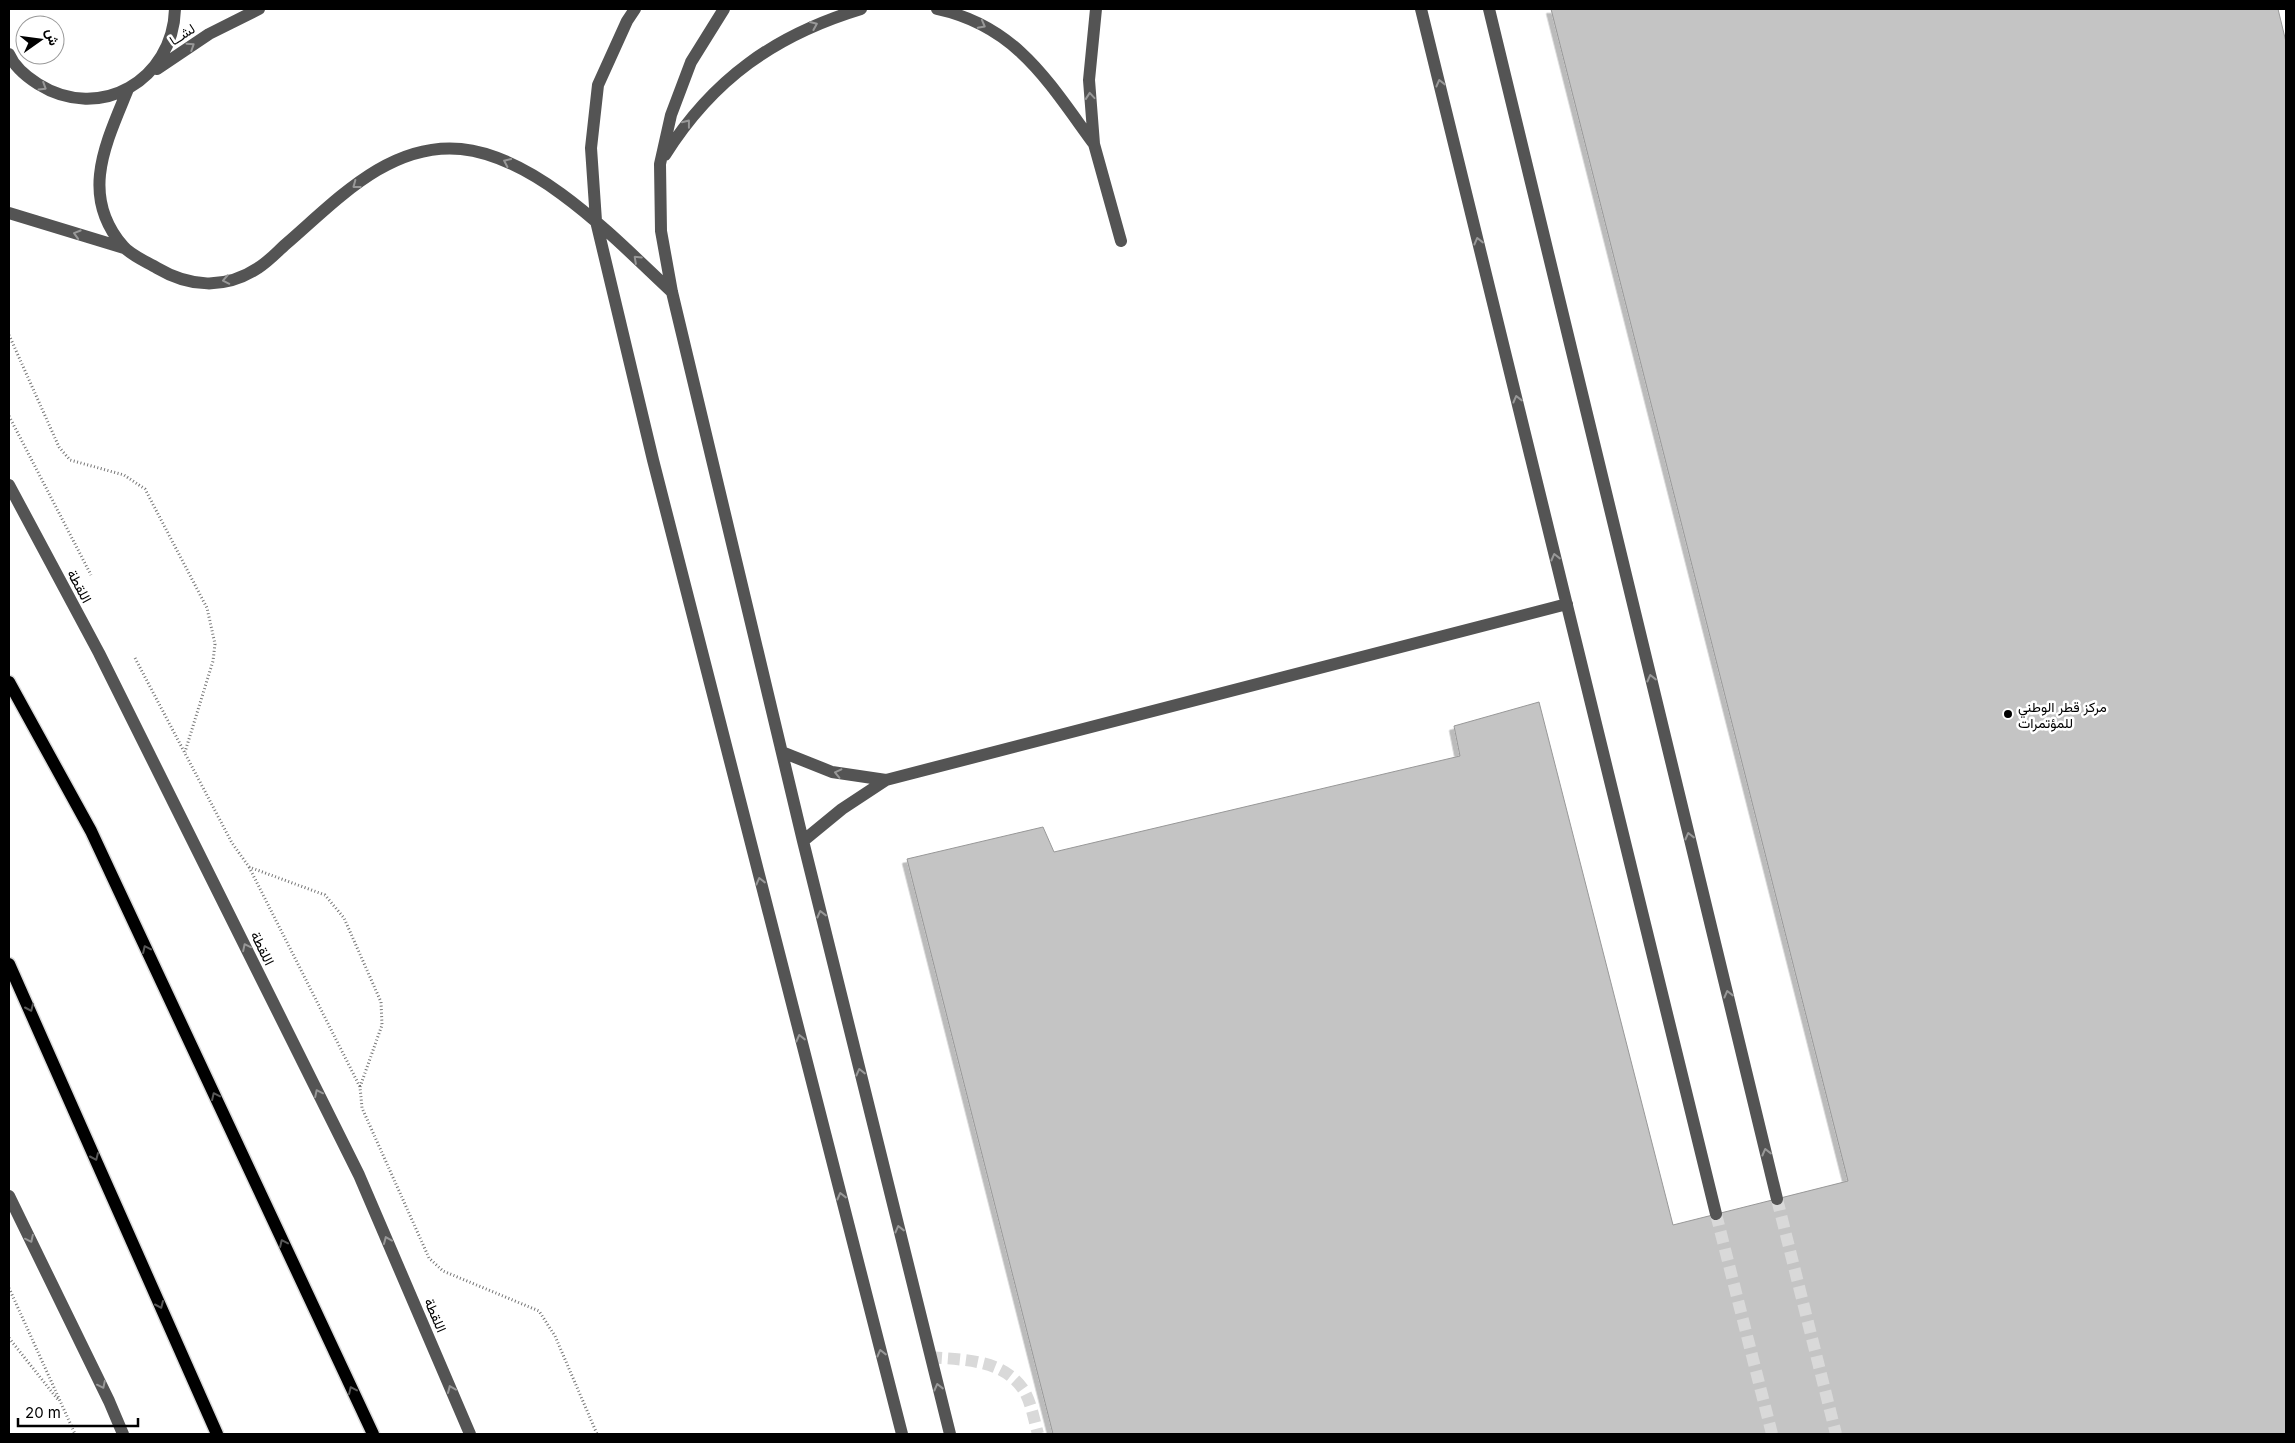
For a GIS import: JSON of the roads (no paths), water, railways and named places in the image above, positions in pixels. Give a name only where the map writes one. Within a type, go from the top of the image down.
[{"type":"main road","points":[[9,682],[91,831],[373,1434]]},
{"type":"main road","points":[[9,964],[217,1434]]},
{"type":"street","points":[[150,73],[166,51],[175,26],[176,9]]},
{"type":"street","name":"لشــا","points":[[9,54],[28,78],[51,92],[76,99],[103,98],[128,89],[209,34],[259,9]]},
{"type":"street","points":[[635,9],[627,21],[598,85],[591,148],[596,221],[652,460],[902,1434]]},
{"type":"street","points":[[724,9],[691,62],[671,115],[660,164],[661,231],[672,292],[802,841],[950,1434]]},
{"type":"street","points":[[660,164],[698,108],[722,84],[756,57],[793,34],[861,9]]},
{"type":"street","points":[[937,9],[980,23],[1006,39],[1030,59],[1094,144]]},
{"type":"street","points":[[1096,9],[1089,80],[1094,144],[1121,241]]},
{"type":"street","points":[[1422,9],[1716,1214]]},
{"type":"street","points":[[1489,9],[1777,1199]]},
{"type":"street","points":[[124,248],[105,220],[98,184],[105,146],[128,89]]},
{"type":"street","points":[[9,213],[124,248],[170,276],[194,284],[238,278],[258,268],[356,184],[387,164],[423,151],[461,149],[505,160],[549,186],[596,221],[672,292]]},
{"type":"street","name":"اللقطة","points":[[9,485],[99,653],[359,1174],[470,1434]]},
{"type":"street","points":[[802,841],[842,809],[886,780],[1566,604]]},
{"type":"street","points":[[782,752],[832,772],[886,780]]},
{"type":"street","points":[[9,1196],[109,1401],[123,1434]]},
{"type":"tunnel","points":[[1777,1199],[1836,1434]]},
{"type":"tunnel","points":[[1716,1214],[1772,1434]]},
{"type":"tunnel","points":[[930,1357],[956,1359],[993,1366],[1014,1379],[1026,1394],[1038,1434]]},
{"type":"place","name":"مركز قطر الوطني للمؤتمرات","points":[[2008,714]]}]
